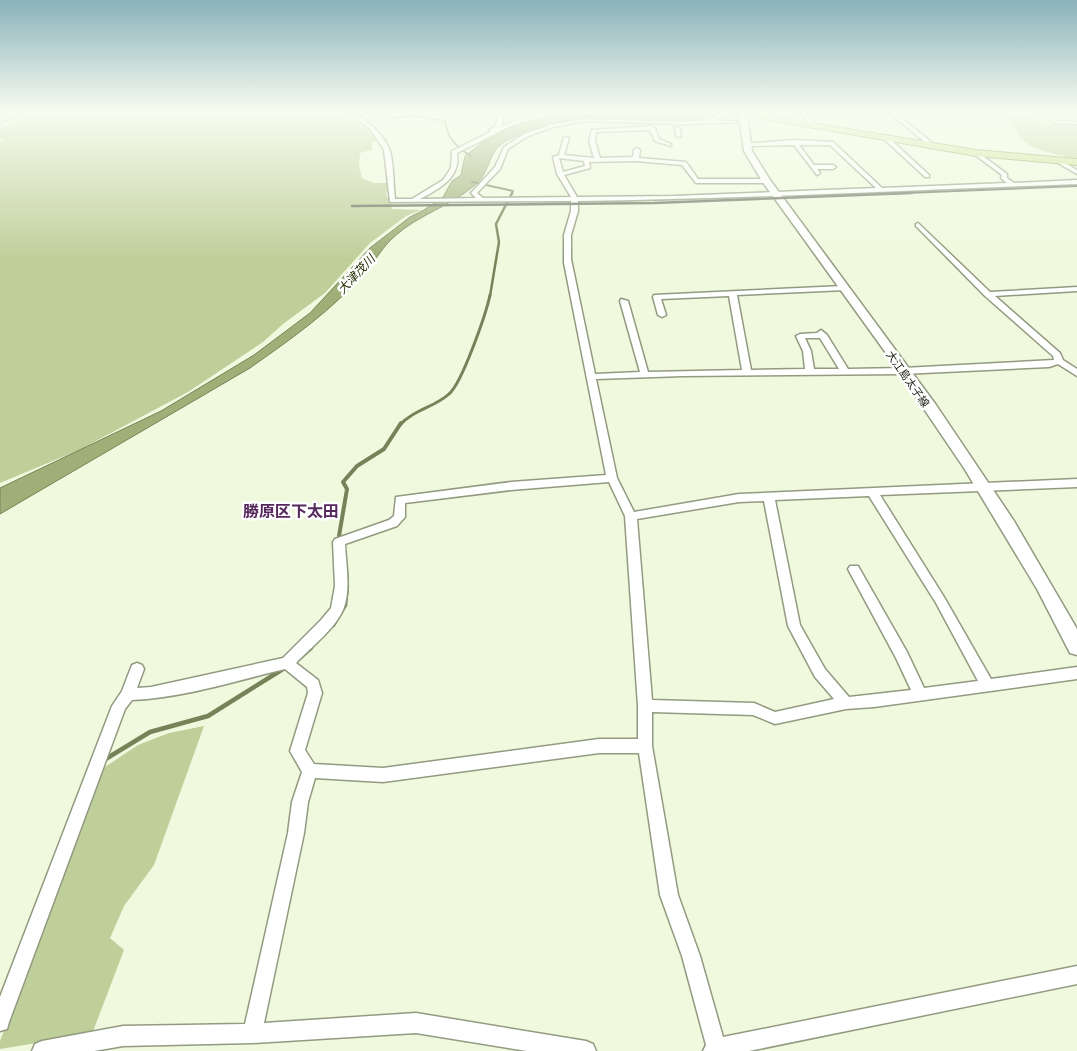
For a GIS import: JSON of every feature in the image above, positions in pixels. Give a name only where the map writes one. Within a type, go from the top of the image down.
[{"type":"highway","points":[[1051,161],[1077,162]]},
{"type":"main road","name":"大江島太子線","points":[[755,161],[766,181],[903,371],[982,486],[1050,595],[1077,647]]},
{"type":"street","points":[[388,161],[392,201],[574,200],[776,195],[1077,182]]},
{"type":"street","points":[[413,200],[442,183],[455,171],[456,161]]},
{"type":"street","points":[[481,200],[474,193],[498,168],[501,161]]},
{"type":"street","points":[[556,161],[560,174],[571,189],[576,206],[568,231],[568,263],[590,377],[612,478],[631,516],[645,706],[645,746],[669,895],[691,956],[715,1050],[1077,975]]},
{"type":"street","points":[[560,174],[588,167],[586,161]]},
{"type":"street","points":[[665,161],[684,163],[696,182],[766,181]]},
{"type":"street","points":[[808,161],[817,173]]},
{"type":"street","points":[[850,161],[882,191]]},
{"type":"street","points":[[911,161],[927,176]]},
{"type":"street","points":[[987,161],[1005,175],[1004,178],[1014,185]]},
{"type":"street","points":[[1060,162],[1077,172]]},
{"type":"street","points":[[813,167],[833,167]]},
{"type":"street","points":[[918,225],[988,294],[1057,355],[1059,361],[1077,373]]},
{"type":"street","points":[[662,315],[657,297],[843,288]]},
{"type":"street","points":[[988,294],[1077,290]]},
{"type":"street","points":[[733,294],[747,373]]},
{"type":"street","points":[[624,301],[645,376]]},
{"type":"street","points":[[810,372],[807,351],[800,336],[822,333],[845,372]]},
{"type":"street","points":[[590,377],[683,373],[903,371],[1050,364],[1059,361]]},
{"type":"street","points":[[128,694],[151,693],[291,666],[337,609],[341,586],[344,540],[393,523],[399,517],[400,500],[511,486],[612,478]]},
{"type":"street","points":[[631,516],[739,498],[1077,483]]},
{"type":"street","points":[[873,493],[940,600],[987,684]]},
{"type":"street","points":[[769,497],[794,626],[820,673],[846,703]]},
{"type":"street","points":[[854,568],[902,656],[920,694]]},
{"type":"street","points":[[291,666],[312,684],[315,693],[297,751],[310,772]]},
{"type":"street","points":[[0,1022],[119,706],[128,694],[137,669]]},
{"type":"street","points":[[645,706],[754,709],[775,718],[846,703],[1077,673]]},
{"type":"street","points":[[310,772],[383,775],[599,746],[645,746]]},
{"type":"street","points":[[252,1033],[296,832],[300,802],[310,772]]},
{"type":"street","points":[[42,1051],[123,1036],[252,1033],[416,1023],[586,1051]]},
{"type":"shaded area","points":[[0,161],[359,161],[362,178],[374,183],[388,183],[386,196],[390,198],[392,209],[421,210],[406,216],[370,243],[325,293],[283,324],[263,342],[188,392],[79,450],[0,483]]},
{"type":"shaded area","points":[[204,726],[154,865],[124,906],[110,938],[124,950],[92,1034],[0,1049],[0,1041],[102,769],[138,745],[169,733]]},
{"type":"water","name":"大津茂川","points":[[464,161],[490,161],[483,176],[475,185],[456,199],[414,222],[395,236],[340,299],[281,346],[250,368],[0,514],[0,488],[161,411],[254,355],[310,313],[370,248],[410,217],[443,197],[452,181],[461,175]]},
{"type":"waterway","points":[[472,182],[513,191],[512,194]]},
{"type":"waterway","points":[[490,296],[499,242],[496,224],[512,193]]},
{"type":"waterway","points":[[400,425],[411,416],[449,394],[454,387],[473,348],[490,295]]},
{"type":"waterway","points":[[341,540],[339,536],[347,489],[343,482],[357,466],[384,449],[401,423]]},
{"type":"waterway","points":[[346,567],[347,586]]},
{"type":"waterway","points":[[333,625],[345,605],[347,586]]},
{"type":"waterway","points":[[299,658],[311,648]]},
{"type":"waterway","points":[[104,760],[150,732],[208,716],[283,669]]},
{"type":"railway","points":[[881,194],[1077,186]]},
{"type":"railway","points":[[352,206],[654,203],[912,193]]},
{"type":"district","name":"勝原区下太田","points":[[291,511]]}]
